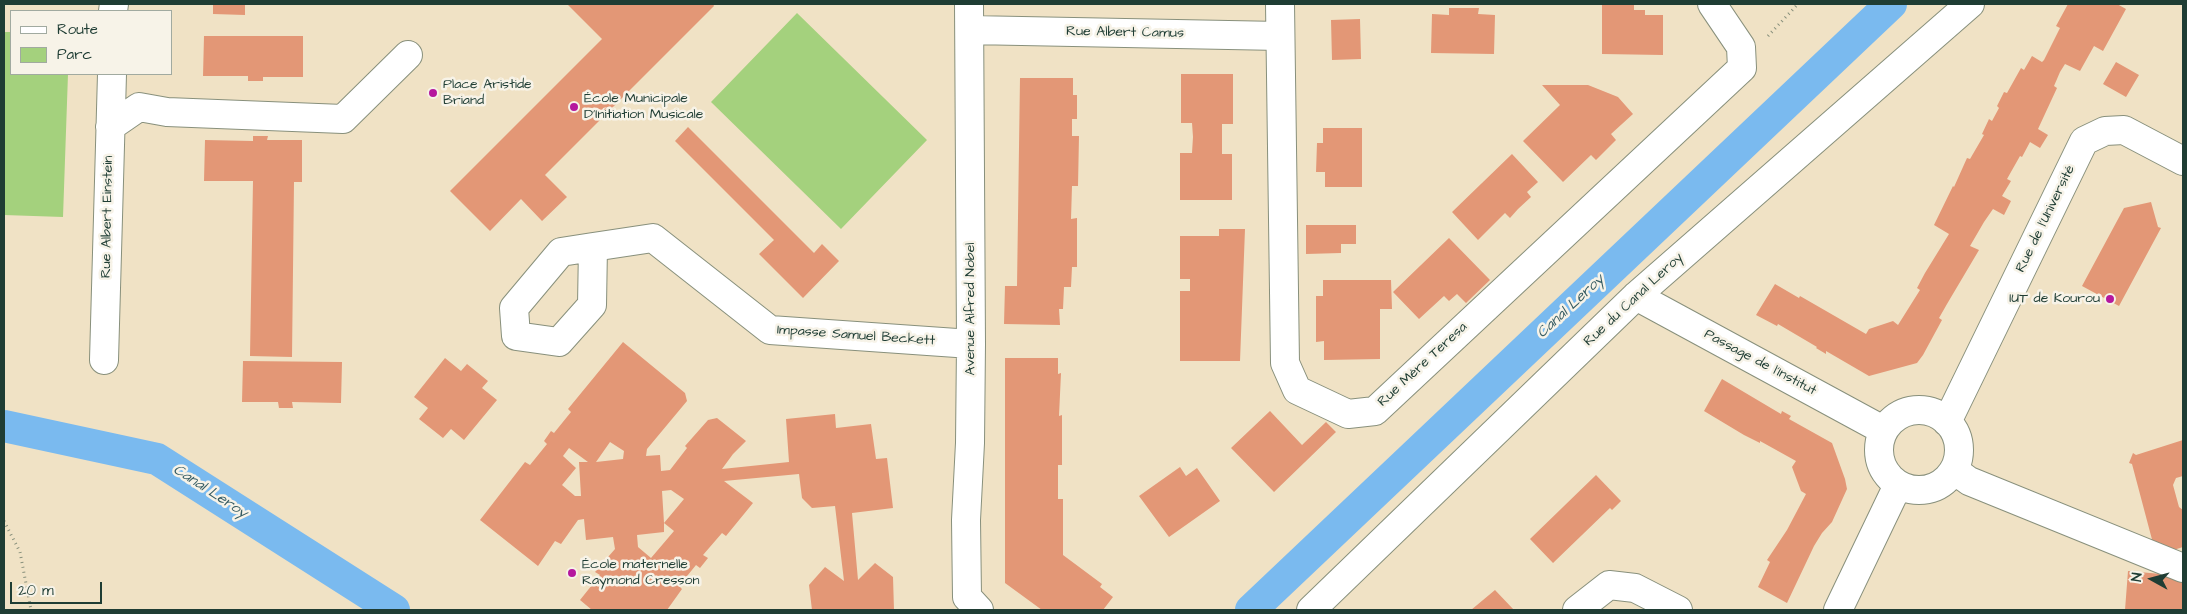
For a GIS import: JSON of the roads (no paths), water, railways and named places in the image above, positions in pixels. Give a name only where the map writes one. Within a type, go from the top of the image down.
[{"type":"street","name":"Rue Mère Teresa","points":[[1280,4],[1285,362],[1297,390],[1348,414],[1375,411],[1742,68],[1741,47],[1712,4]]},
{"type":"street","name":"Rue du Canal Leroy","points":[[1311,610],[1636,296],[1970,4]]},
{"type":"street","name":"Rue Albert Camus","points":[[970,17],[1280,36]]},
{"type":"street","name":"Avenue Alfred Nobel","points":[[970,17],[972,344],[966,520],[967,598],[979,610]]},
{"type":"street","points":[[110,127],[139,107],[167,112],[343,120],[408,55]]},
{"type":"street","name":"Rue Albert Einstein","points":[[104,360],[112,75]]},
{"type":"street","name":"Rue de l'Université","points":[[1947,422],[2084,141],[2106,131],[2124,130],[2183,161]]},
{"type":"street","name":"Impasse Samuel Beckett","points":[[593,247],[653,238],[770,330],[972,344]]},
{"type":"street","name":"Passage de l'Institut","points":[[1636,296],[1883,430]]},
{"type":"street","points":[[1908,411],[1929,411],[1947,422],[1955,432],[1958,445],[1958,458],[1954,470],[1948,479],[1929,490],[1919,492],[1898,485],[1886,475],[1880,461],[1878,445],[1883,430],[1890,422],[1908,411]]},
{"type":"street","points":[[1954,470],[1969,481],[2183,568]]},
{"type":"street","points":[[1838,610],[1898,485]]},
{"type":"street","points":[[1577,610],[1609,584],[1635,588],[1678,610]]},
{"type":"waterway","name":"Canal Leroy","points":[[1251,610],[1891,4]]},
{"type":"waterway","name":"Canal Leroy","points":[[4,426],[157,459],[394,610]]},
{"type":"place","name":"Place Aristide Briand","points":[[433,93]]},
{"type":"place","name":"École Municipale D'Initiation Musicale","points":[[574,107]]},
{"type":"place","name":"IUT de Kourou","points":[[2110,299]]},
{"type":"place","name":"École maternelle Raymond Cresson","points":[[572,573]]}]
